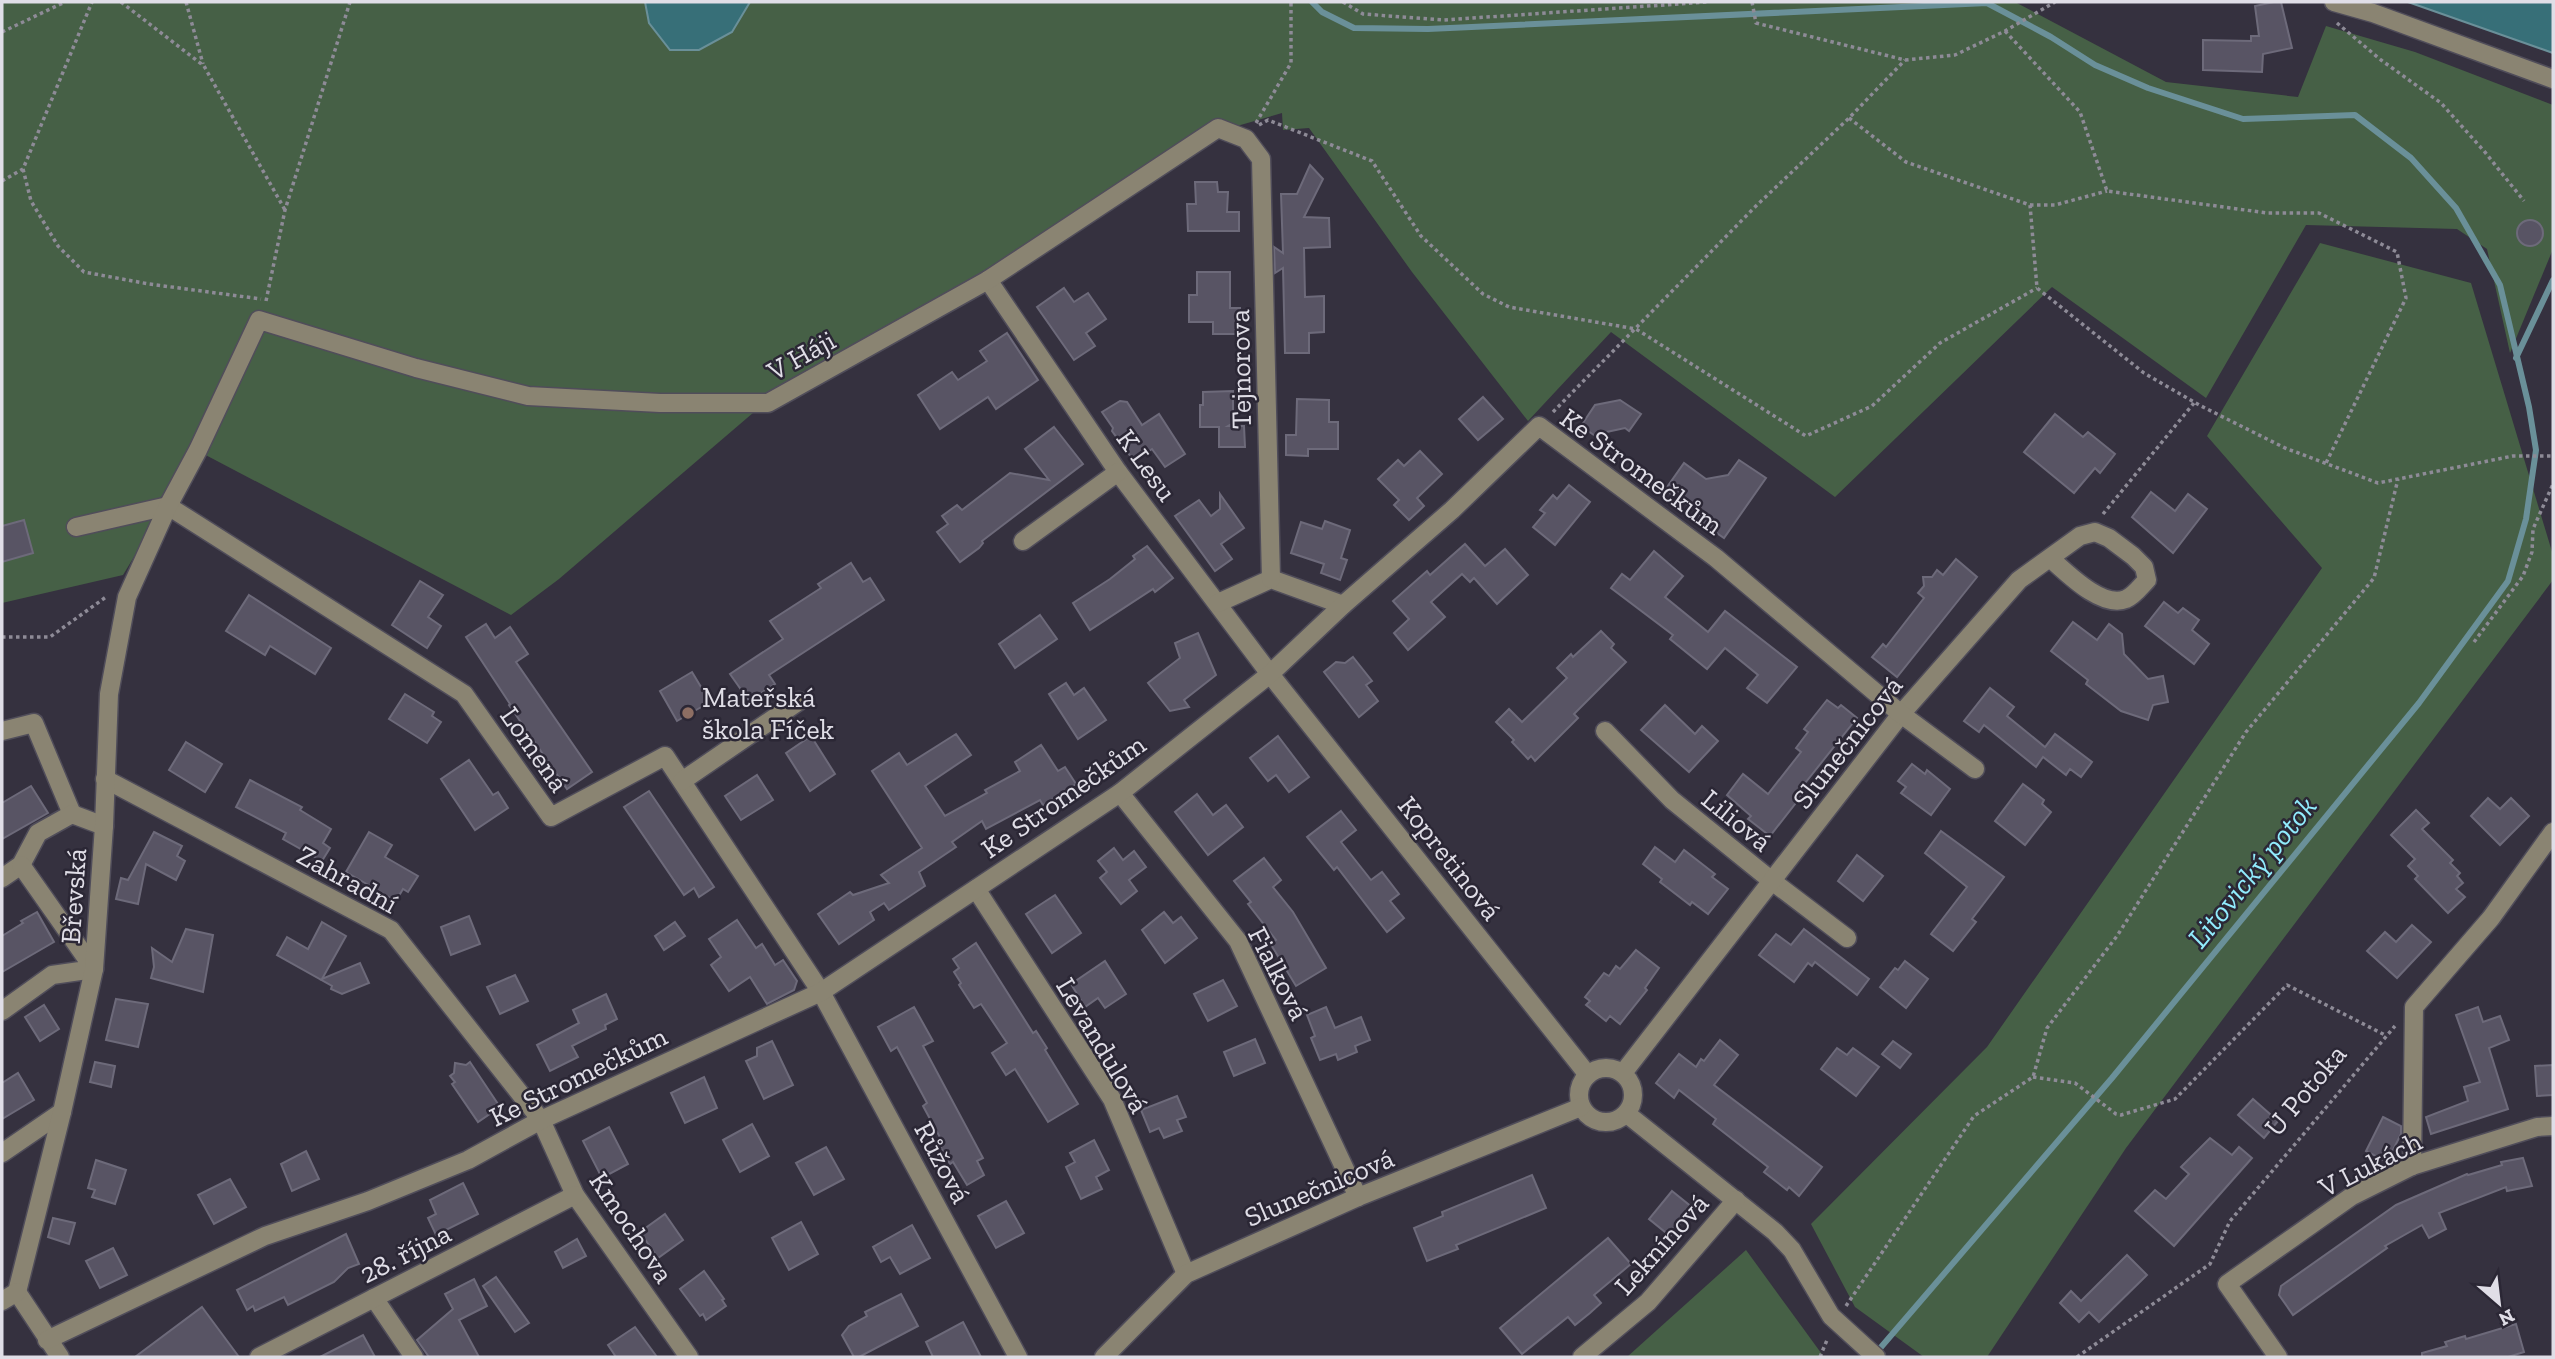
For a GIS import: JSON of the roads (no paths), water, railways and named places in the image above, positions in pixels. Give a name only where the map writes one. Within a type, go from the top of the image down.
[{"type":"street","points":[[2334,2],[2373,13],[2553,79]]},
{"type":"street","name":"V Háji","points":[[259,320],[416,368],[528,396],[660,403],[768,403],[988,280],[1218,128],[1246,139],[1261,159]]},
{"type":"street","name":"Tejnorova","points":[[1261,159],[1271,579]]},
{"type":"street","name":"K Lesu","points":[[988,280],[1118,472],[1270,674]]},
{"type":"street","name":"Břevská","points":[[10,1296],[62,1112],[94,969],[104,826],[109,694],[127,597],[168,506],[198,450],[259,320]]},
{"type":"street","name":"Ke Stromečkům","points":[[47,1340],[265,1236],[368,1200],[468,1160],[541,1120],[821,992],[1120,793],[1270,674],[1343,605],[1452,510],[1539,426],[1716,558],[1901,714],[1975,769]]},
{"type":"street","points":[[1023,541],[1118,472]]},
{"type":"street","points":[[76,527],[168,506]]},
{"type":"street","name":"Lomená","points":[[168,506],[464,694],[551,817],[665,756],[821,992]]},
{"type":"street","name":"Slunečnicová","points":[[1623,1073],[1901,714],[2019,580],[2080,536],[2095,532],[2109,538],[2133,556],[2144,568],[2147,580],[2129,598],[2115,602],[2093,593],[2050,558]]},
{"type":"street","points":[[1218,603],[1271,579],[1343,605]]},
{"type":"street","name":"Kopretinová","points":[[1270,674],[1588,1074]]},
{"type":"street","points":[[682,780],[799,701]]},
{"type":"street","points":[[2,731],[34,723],[72,814],[104,826]]},
{"type":"street","name":"Liliová","points":[[1605,731],[1672,800],[1772,881],[1847,937]]},
{"type":"street","name":"Zahradní","points":[[105,779],[391,930],[541,1120]]},
{"type":"street","name":"Fialková","points":[[1120,793],[1238,941],[1358,1197]]},
{"type":"street","points":[[2,878],[21,865],[38,833],[72,814]]},
{"type":"street","points":[[2412,1166],[2414,1007],[2491,918],[2553,832]]},
{"type":"street","points":[[2,1011],[51,975],[94,969],[21,865]]},
{"type":"street","name":"Levandulová","points":[[976,889],[1112,1099],[1186,1274]]},
{"type":"street","name":"Růžová","points":[[821,992],[1018,1357]]},
{"type":"street","points":[[1600,1068],[1611,1068],[1623,1073],[1633,1089],[1634,1100],[1627,1114],[1613,1122],[1602,1123],[1592,1119],[1581,1107],[1579,1091],[1588,1074],[1600,1068]]},
{"type":"street","name":"Slunečnicová","points":[[1104,1357],[1186,1274],[1358,1197],[1581,1107]]},
{"type":"street","points":[[2,1153],[62,1112]]},
{"type":"street","name":"Leknínová","points":[[1581,1357],[1648,1302],[1736,1200],[1627,1114]]},
{"type":"street","name":"Kmochova","points":[[541,1120],[575,1195],[689,1357]]},
{"type":"street","name":"V Lukách","points":[[2278,1357],[2227,1284],[2352,1196],[2412,1166],[2537,1128],[2553,1126]]},
{"type":"street","name":"28. října","points":[[259,1357],[575,1195]]},
{"type":"street","points":[[1736,1200],[1775,1232],[1792,1250],[1836,1321],[1876,1357]]},
{"type":"street","points":[[10,1296],[60,1357]]},
{"type":"street","points":[[374,1298],[414,1357]]},
{"type":"water","points":[[645,2],[750,2],[732,32],[699,50],[670,50],[649,23]]},
{"type":"water","points":[[2408,2],[2553,2],[2553,53]]},
{"type":"waterway","name":"Litovický potok","points":[[1312,2],[1322,12],[1354,28],[1428,29],[1987,3],[2051,37],[2095,65],[2148,88],[2243,119],[2355,115],[2411,158],[2456,208],[2500,285],[2529,407],[2536,450],[2526,519],[2508,581],[2419,703],[2112,1078],[1876,1353]]},
{"type":"waterway","name":"Litovický potok","points":[[2516,358],[2553,280]]},
{"type":"place","name":"Mateřská škola Fíček","points":[[688,713]]}]
